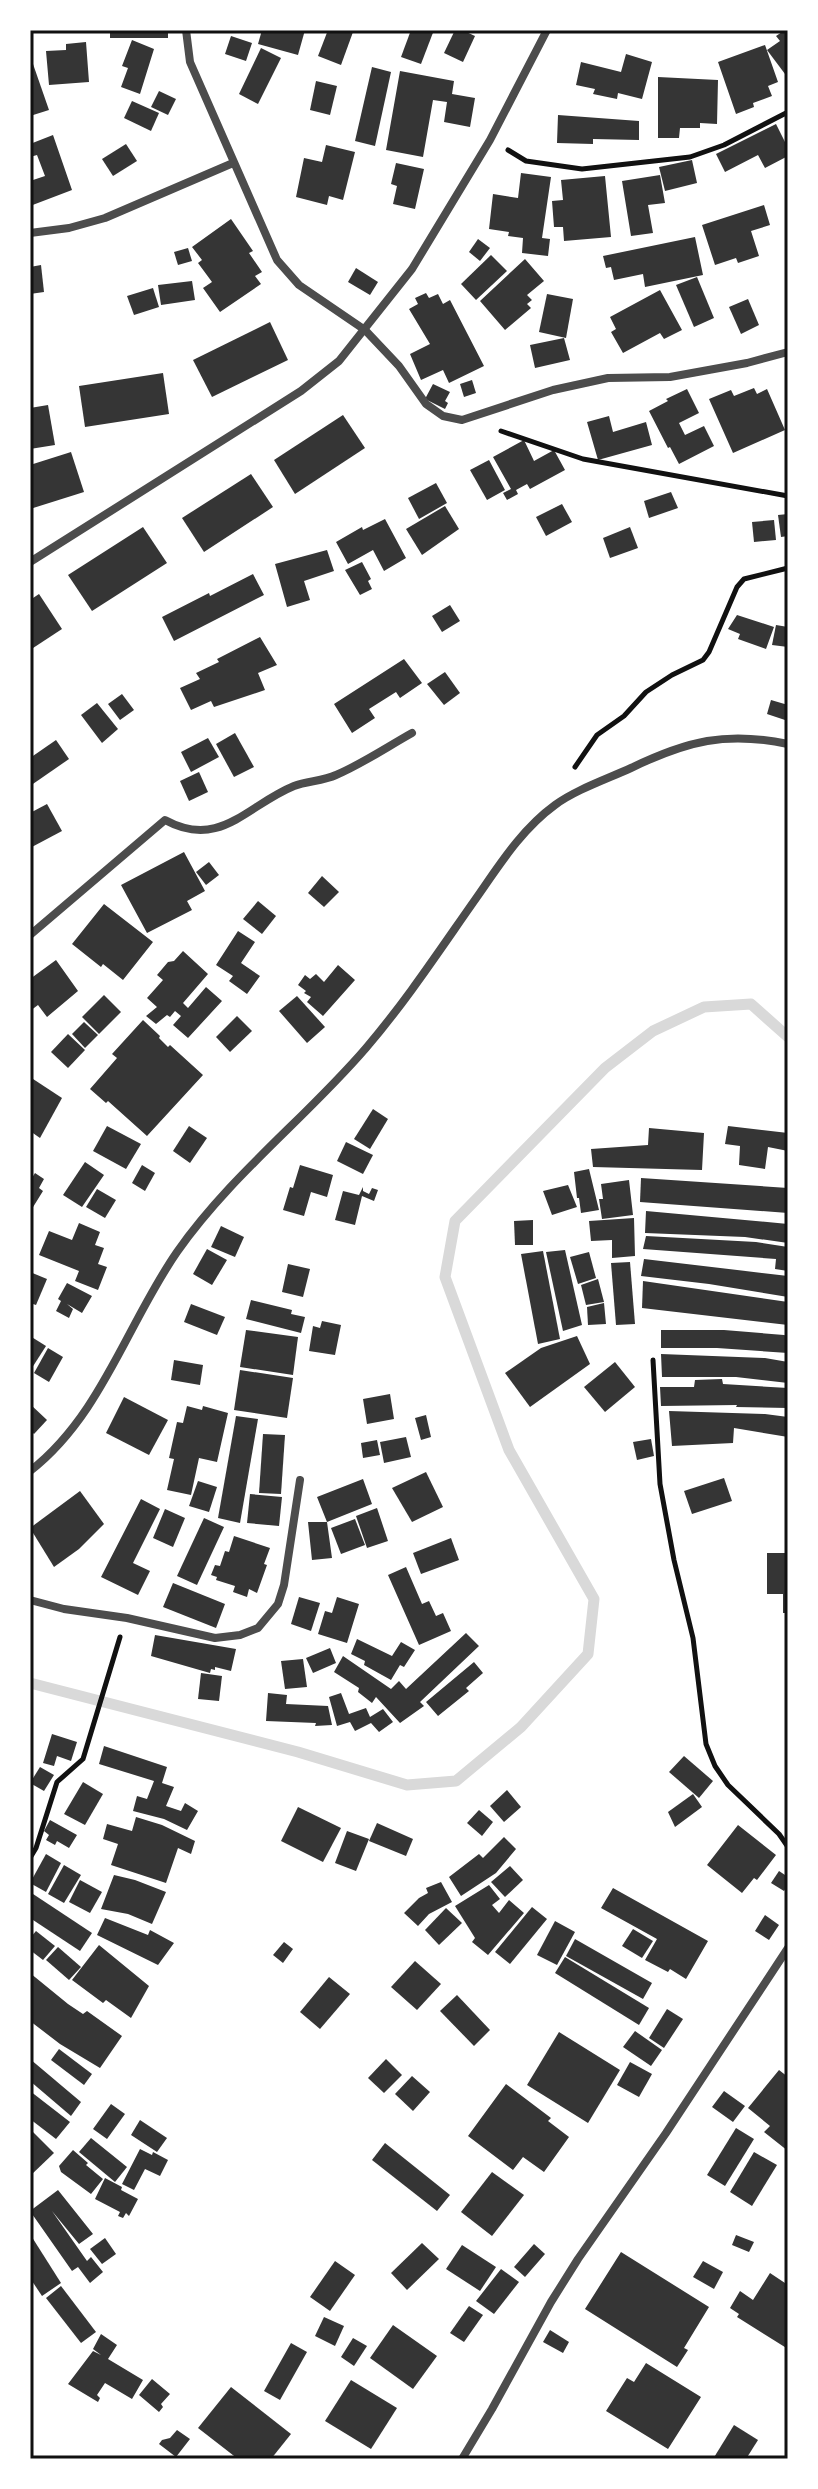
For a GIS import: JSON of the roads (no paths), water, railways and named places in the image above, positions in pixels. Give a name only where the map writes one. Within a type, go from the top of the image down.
[{"type":"street","points":[[186,30],[190,62],[277,260],[299,285],[365,330],[399,366],[426,404],[443,416],[462,420],[553,390],[608,378],[670,377],[788,352]]},
{"type":"street","points":[[30,562],[301,391],[339,361],[412,269],[490,140],[547,30]]},
{"type":"street","points":[[30,233],[69,228],[105,218],[233,163]]},
{"type":"street","points":[[30,935],[165,820],[180,828],[200,831],[218,828],[239,820],[293,786],[332,777],[412,733]]},
{"type":"street","points":[[30,1471],[55,1449],[91,1401],[154,1289],[186,1241],[228,1189],[364,1050],[392,1017],[522,835],[558,802],[653,757],[696,743],[735,737],[761,738],[788,744]]},
{"type":"street","points":[[30,1600],[215,1638],[240,1635],[258,1628],[278,1604],[284,1585],[300,1480]]},
{"type":"street","points":[[462,2459],[578,2259],[666,2133],[788,1948]]},
{"type":"waterway","points":[[30,1683],[298,1752],[407,1785],[456,1781],[521,1727],[588,1654],[594,1599],[509,1450],[445,1277],[455,1221],[605,1068],[653,1031],[704,1007],[751,1004],[788,1037]]}]
